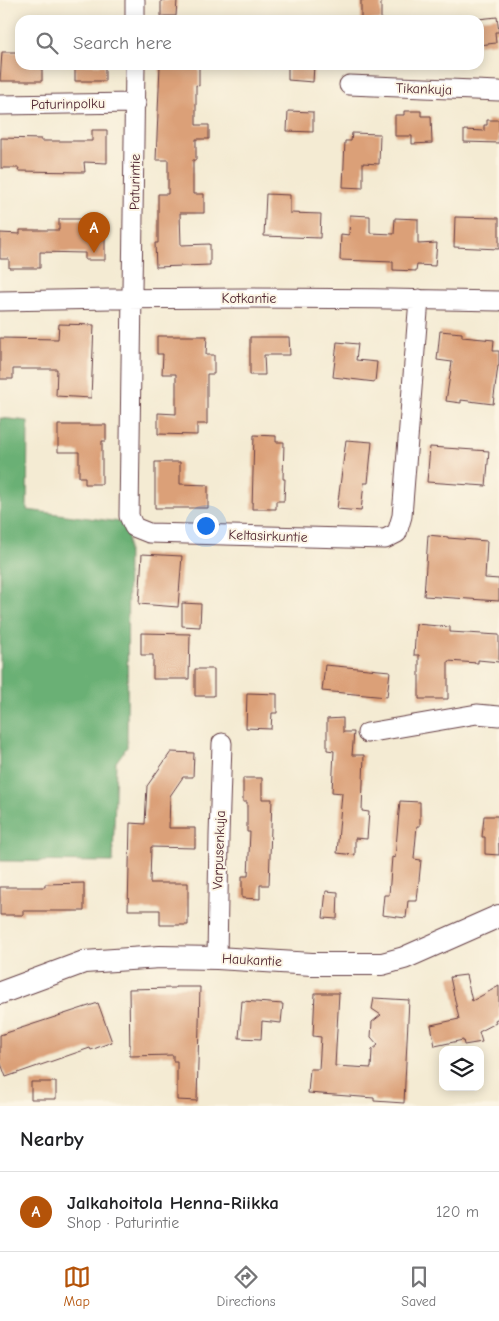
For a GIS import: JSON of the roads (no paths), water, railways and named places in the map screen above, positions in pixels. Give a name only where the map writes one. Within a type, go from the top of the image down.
[{"type":"street","points":[[135,15],[136,0]]},
{"type":"street","name":"Paturintie","points":[[131,298],[135,70]]},
{"type":"street","name":"Tikankuja","points":[[349,85],[499,91]]},
{"type":"street","name":"Paturinpolku","points":[[0,105],[136,103]]},
{"type":"street","name":"Kotkantie","points":[[0,301],[131,298],[499,301]]},
{"type":"street","name":"Keltasirkuntie","points":[[131,298],[129,516],[134,527],[149,533],[386,539],[397,533],[402,516],[419,299]]},
{"type":"street","points":[[367,733],[478,714],[499,716]]},
{"type":"street","name":"Varpusenkuja","points":[[217,958],[222,743]]},
{"type":"street","name":"Haukantie","points":[[0,992],[84,962],[160,957],[217,958],[312,964],[382,964],[404,958],[499,916]]},
{"type":"place","name":"Jalkahoitola Henna-Riikka","points":[[94,253]]}]
